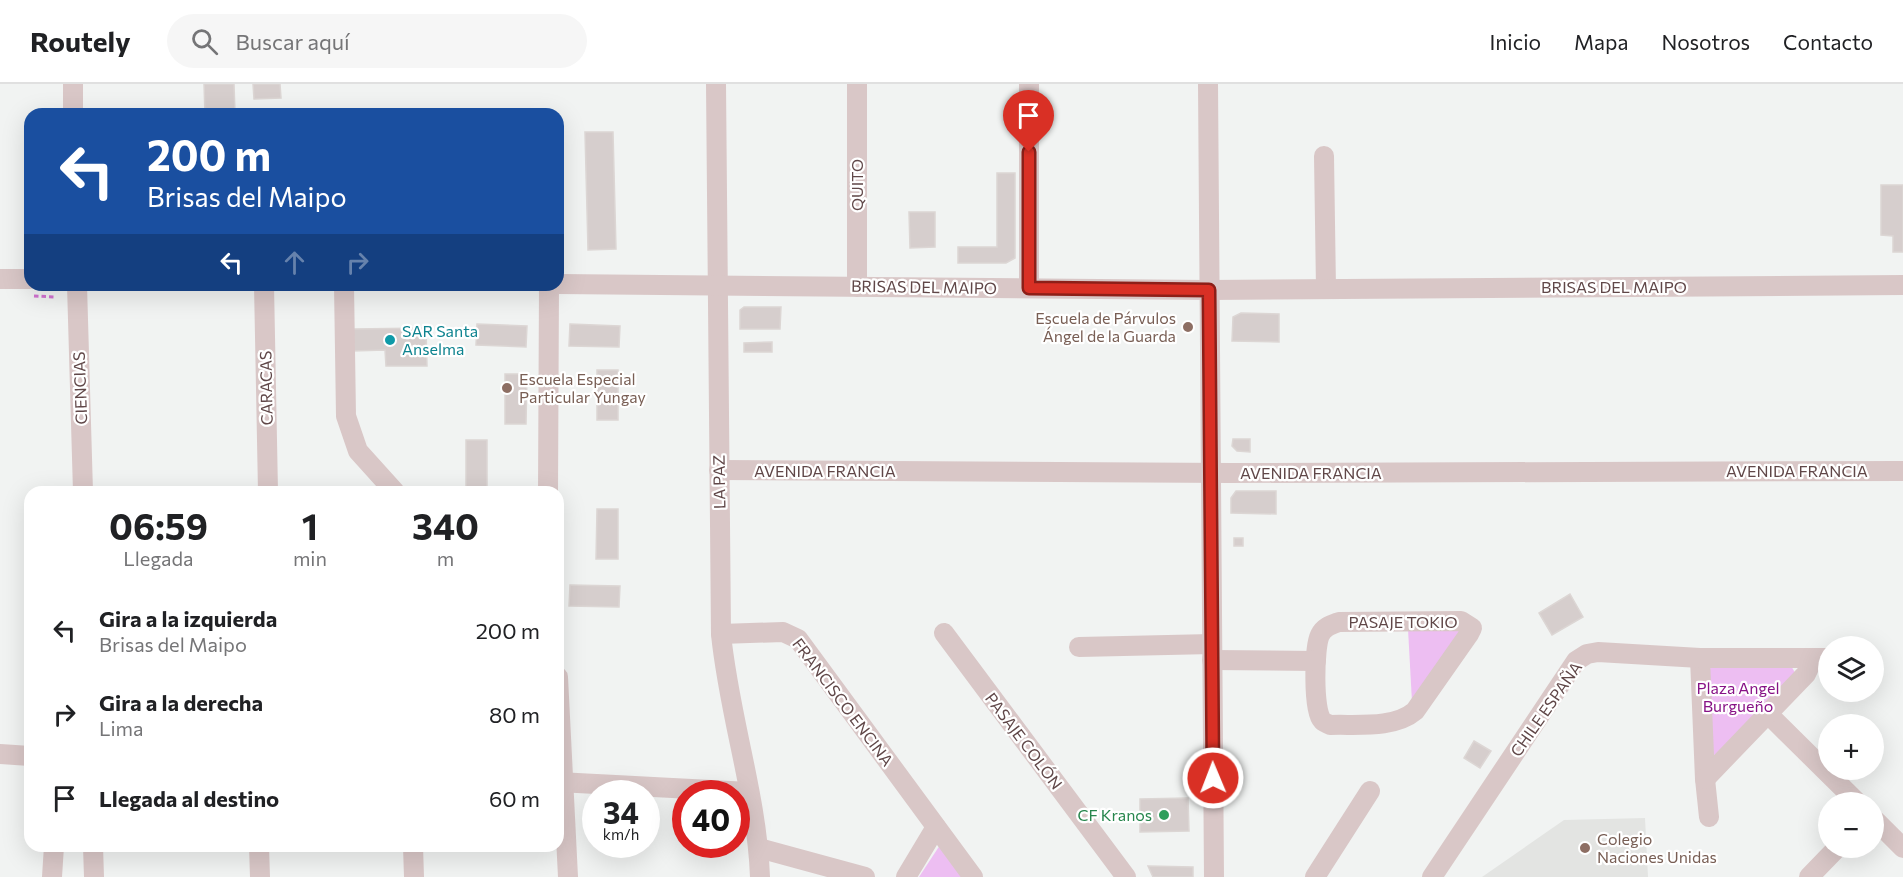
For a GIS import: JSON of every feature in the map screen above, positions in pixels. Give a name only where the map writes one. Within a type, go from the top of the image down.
[{"type":"street","points":[[73,84],[73,108]]},
{"type":"street","name":"LA PAZ","points":[[716,84],[721,634],[726,680],[747,780]]},
{"type":"street","name":"QUITO","points":[[857,84],[857,286]]},
{"type":"street","points":[[1029,84],[1029,288]]},
{"type":"street","points":[[1208,84],[1214,877]]},
{"type":"street","points":[[1324,156],[1326,289]]},
{"type":"street","points":[[0,279],[24,279]]},
{"type":"street","name":"BRISAS DEL MAIPO","points":[[564,284],[1209,290],[1903,285]]},
{"type":"street","name":"CIENCIAS","points":[[77,291],[83,486]]},
{"type":"street","name":"CARACAS","points":[[264,291],[268,486]]},
{"type":"street","points":[[344,291],[346,416],[358,451],[390,486]]},
{"type":"street","points":[[548,486],[549,291]]},
{"type":"street","name":"AVENIDA FRANCIA","points":[[719,470],[1211,473],[1903,471]]},
{"type":"street","name":"PASAJE TOKIO","points":[[1461,621],[1472,628],[1415,711],[1407,718],[1391,722],[1330,725],[1321,720],[1317,710],[1316,661],[1319,638],[1324,628],[1339,622],[1461,621]]},
{"type":"street","name":"FRANCISCO ENCINA","points":[[721,634],[783,632],[798,639],[973,877]]},
{"type":"street","name":"PASAJE COLÓN","points":[[944,633],[1126,877]]},
{"type":"street","points":[[1079,647],[1212,652],[1316,661]]},
{"type":"street","name":"CHILE ESPAÑA","points":[[1432,877],[1576,661],[1587,654],[1598,652],[1700,658],[1818,659]]},
{"type":"street","points":[[1700,658],[1705,779],[1709,817]]},
{"type":"street","points":[[1705,779],[1818,662]]},
{"type":"street","points":[[1768,714],[1847,792]]},
{"type":"street","points":[[0,754],[24,756]]},
{"type":"street","points":[[564,782],[672,788]]},
{"type":"street","points":[[1315,877],[1370,791]]},
{"type":"street","name":"LA PAZ","points":[[750,798],[759,848],[760,877]]},
{"type":"street","points":[[564,823],[568,877]]},
{"type":"street","points":[[906,877],[936,827]]},
{"type":"street","points":[[1884,829],[1903,848]]},
{"type":"street","points":[[759,848],[865,877]]},
{"type":"street","points":[[52,877],[54,852]]},
{"type":"street","points":[[93,852],[94,877]]},
{"type":"street","points":[[259,852],[260,877]]},
{"type":"street","points":[[413,852],[414,877]]},
{"type":"street","points":[[1809,877],[1828,858]]},
{"type":"shaded area","name":"Colegio Naciones Unidas","points":[[1645,818],[1648,877],[1482,877],[1564,820]]},
{"type":"green space","points":[[1408,629],[1461,630],[1412,702]]},
{"type":"green space","name":"Plaza Angel Burgueño","points":[[1790,664],[1798,678],[1719,759],[1709,750],[1707,671],[1713,666]]},
{"type":"green space","points":[[942,842],[967,877],[919,877]]},
{"type":"building","points":[[204,84],[234,84],[235,108],[205,108]]},
{"type":"building","points":[[253,84],[280,84],[281,98],[254,99]]},
{"type":"building","points":[[585,132],[613,132],[616,249],[588,250]]},
{"type":"building","points":[[997,173],[1015,173],[1015,258],[1006,263],[958,263],[958,247],[997,247]]},
{"type":"building","points":[[1881,185],[1903,185],[1903,252],[1893,252],[1893,236],[1881,235]]},
{"type":"building","points":[[909,212],[935,212],[935,247],[910,248]]},
{"type":"building","points":[[744,307],[781,307],[780,329],[740,329],[740,310]]},
{"type":"building","points":[[1241,313],[1279,314],[1279,342],[1232,341],[1233,317]]},
{"type":"building","points":[[477,324],[527,326],[526,347],[476,345]]},
{"type":"building","points":[[570,324],[620,326],[619,347],[569,346]]},
{"type":"building","name":"SAR Santa Anselma","points":[[426,328],[427,366],[386,366],[385,350],[353,351],[353,329]]},
{"type":"building","points":[[772,342],[772,352],[744,352],[744,343]]},
{"type":"building","points":[[597,370],[618,370],[618,420],[597,420]]},
{"type":"building","points":[[505,374],[527,374],[526,424],[505,424]]},
{"type":"building","points":[[1233,439],[1250,439],[1250,452],[1237,451],[1232,446]]},
{"type":"building","points":[[466,440],[487,440],[487,486],[466,486]]},
{"type":"building","points":[[1236,491],[1276,491],[1276,514],[1231,513],[1231,498]]},
{"type":"building","points":[[597,509],[618,509],[618,559],[596,559]]},
{"type":"building","points":[[1234,538],[1243,538],[1243,546],[1234,546]]},
{"type":"building","points":[[570,585],[620,586],[619,607],[569,606]]},
{"type":"building","points":[[1570,594],[1583,617],[1552,635],[1539,613]]},
{"type":"building","points":[[1474,741],[1491,751],[1480,768],[1464,758]]},
{"type":"building","name":"CF Kranos","points":[[1188,798],[1189,831],[1140,832],[1140,799]]},
{"type":"building","points":[[1148,866],[1193,867],[1193,877],[1153,877]]},
{"type":"place","name":"Escuela de Párvulos Ángel de la Guarda","points":[[1188,327]]},
{"type":"place","name":"SAR Santa Anselma","points":[[390,340]]},
{"type":"place","name":"Escuela Especial Particular Yungay","points":[[507,388]]},
{"type":"place","name":"CF Kranos","points":[[1164,815]]},
{"type":"place","name":"Colegio Naciones Unidas","points":[[1585,848]]},
{"type":"route","points":[[1029,152],[1029,288],[1209,290],[1213,778]]}]
